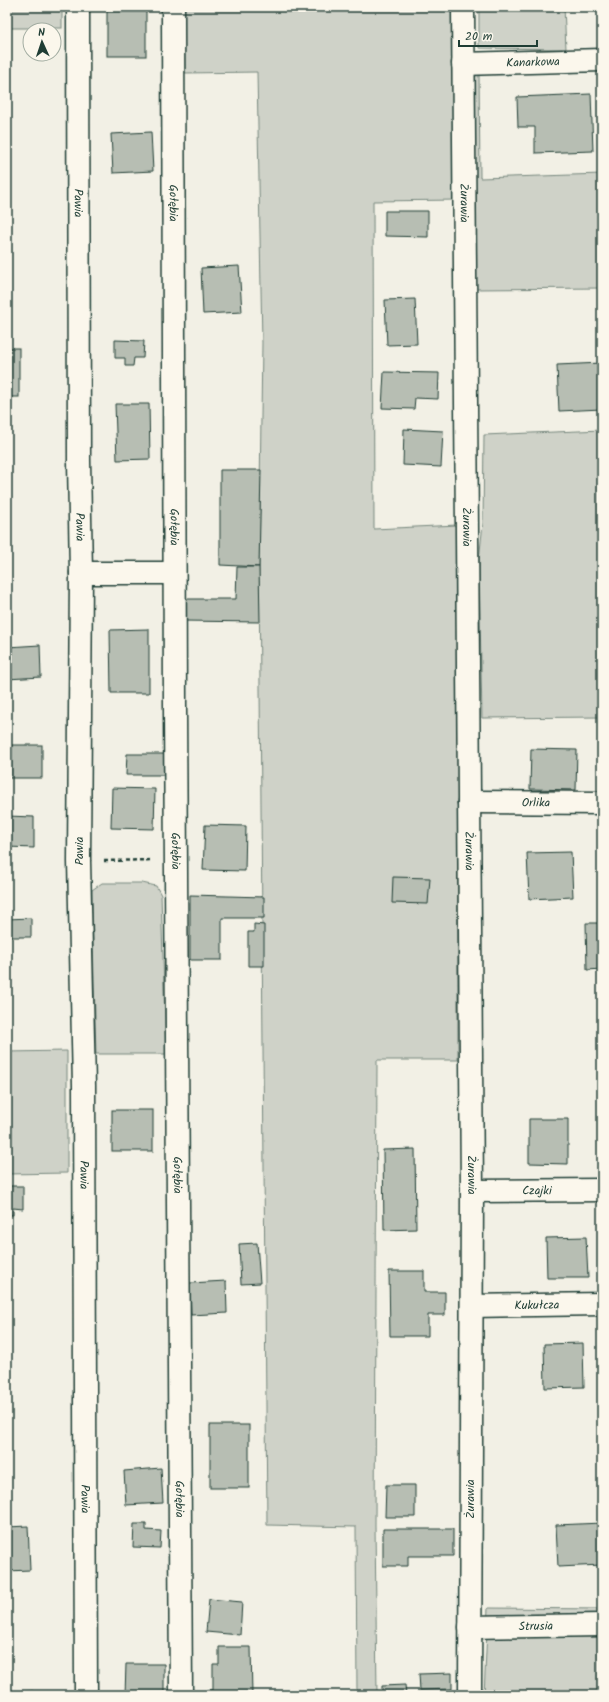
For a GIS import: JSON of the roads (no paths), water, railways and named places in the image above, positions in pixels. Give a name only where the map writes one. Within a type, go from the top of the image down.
[{"type":"street","name":"Pawia","points":[[78,7],[79,461],[81,573],[79,861],[84,1086],[86,1695]]},
{"type":"street","name":"Gołębia","points":[[173,7],[174,573],[181,1695]]},
{"type":"street","name":"Żurawia","points":[[464,7],[463,64],[472,1191],[470,1695]]},
{"type":"street","name":"Kanarkowa","points":[[463,64],[602,60]]},
{"type":"street","points":[[81,573],[174,573]]},
{"type":"street","name":"Orlika","points":[[469,802],[602,803]]},
{"type":"street","name":"Czajki","points":[[472,1191],[602,1190]]},
{"type":"street","name":"Kukułcza","points":[[472,1306],[602,1304]]},
{"type":"street","name":"Strusia","points":[[470,1627],[602,1625]]}]
